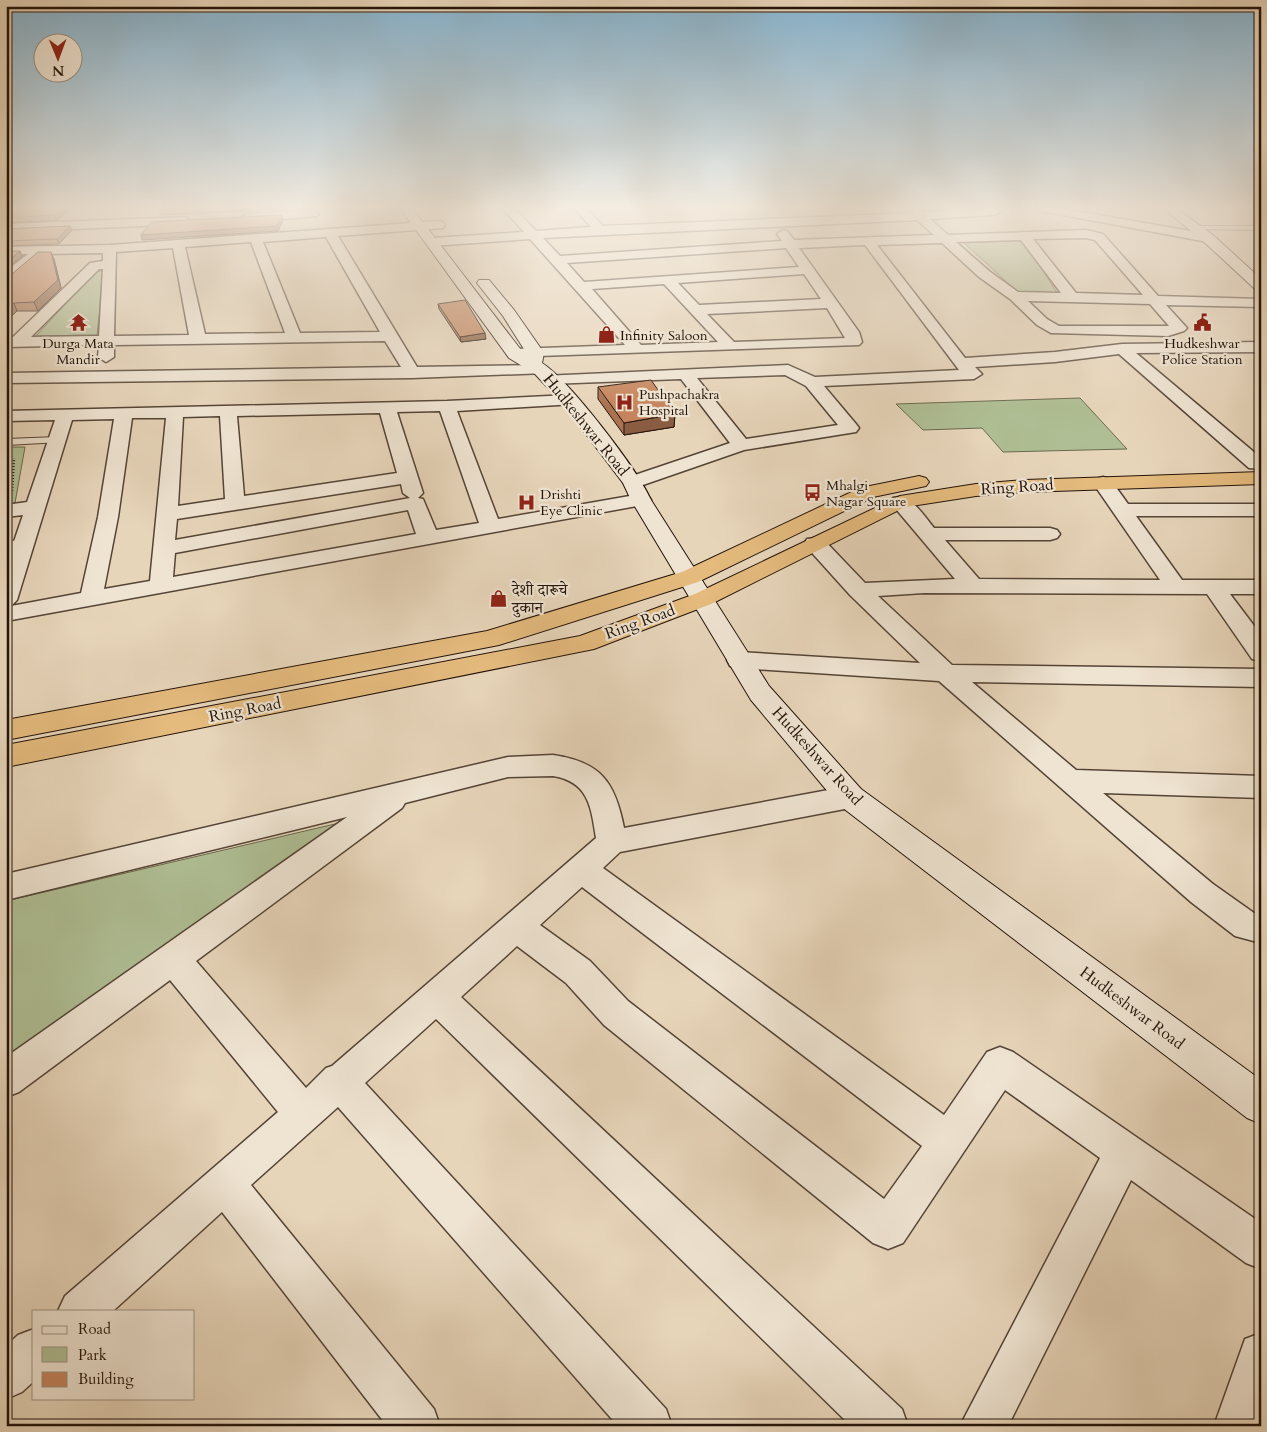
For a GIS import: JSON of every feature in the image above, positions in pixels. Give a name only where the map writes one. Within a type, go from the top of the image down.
[{"type":"highway","name":"Ring Road","points":[[6,730],[490,639],[696,588],[815,544],[900,502],[976,490],[1103,483],[1259,469]]},
{"type":"highway","name":"Ring Road","points":[[6,756],[584,643],[696,588],[867,492],[930,480],[984,474],[1259,469]]},
{"type":"main road","points":[[456,275],[515,354]]},
{"type":"main road","name":"Hudkeshwar Road","points":[[478,275],[515,320],[540,367],[569,400],[637,491],[760,693],[850,797],[1261,1104]]},
{"type":"main road","points":[[1248,275],[1261,287]]},
{"type":"street","points":[[12,342],[85,275]]},
{"type":"street","points":[[103,377],[107,340],[108,275]]},
{"type":"street","points":[[184,275],[198,339]]},
{"type":"street","points":[[270,275],[294,337]]},
{"type":"street","points":[[356,275],[412,373]]},
{"type":"street","points":[[570,275],[636,349]]},
{"type":"street","points":[[581,286],[741,275]]},
{"type":"street","points":[[515,354],[540,367],[636,349],[854,342],[851,332],[812,275]]},
{"type":"street","points":[[812,382],[974,374],[961,363],[894,275]]},
{"type":"street","points":[[985,275],[1015,296],[1042,322],[1056,330],[1168,331],[1179,328],[1153,302],[1130,275]]},
{"type":"street","points":[[1054,275],[1071,297]]},
{"type":"street","points":[[668,280],[730,346]]},
{"type":"street","points":[[1015,296],[1153,302],[1261,303]]},
{"type":"street","points":[[696,310],[831,303]]},
{"type":"street","points":[[12,342],[390,336]]},
{"type":"street","points":[[961,363],[1128,354],[1217,346],[1261,347]]},
{"type":"street","points":[[1128,354],[1225,363]]},
{"type":"street","points":[[1128,354],[1259,469]]},
{"type":"street","points":[[6,378],[412,373],[540,367],[686,375],[788,370],[812,382],[850,428],[741,445],[637,491],[491,527],[6,614]]},
{"type":"street","points":[[686,375],[741,445]]},
{"type":"street","points":[[6,416],[447,406],[569,400]]},
{"type":"street","points":[[447,406],[491,527]]},
{"type":"street","points":[[387,407],[428,539]]},
{"type":"street","points":[[228,411],[235,502]]},
{"type":"street","points":[[161,587],[175,412]]},
{"type":"street","points":[[91,600],[108,517],[124,413]]},
{"type":"street","points":[[6,600],[15,543],[35,507],[65,415]]},
{"type":"street","points":[[167,514],[235,502],[409,478]]},
{"type":"street","points":[[1103,483],[1175,586]]},
{"type":"street","points":[[900,502],[974,586]]},
{"type":"street","points":[[165,548],[416,503]]},
{"type":"street","points":[[6,511],[35,507]]},
{"type":"street","points":[[1122,510],[1261,510]]},
{"type":"street","points":[[928,534],[1050,534]]},
{"type":"street","points":[[815,544],[858,590],[946,673],[1202,893],[1246,926],[1261,929]]},
{"type":"street","points":[[858,590],[974,586],[1261,587]]},
{"type":"street","points":[[1213,586],[1261,653]]},
{"type":"street","points":[[739,660],[946,673],[1261,678]]},
{"type":"street","points":[[6,887],[508,767],[557,764],[573,768],[589,779],[607,808],[612,842]]},
{"type":"street","points":[[1072,781],[1261,787]]},
{"type":"street","points":[[6,1079],[402,792]]},
{"type":"street","points":[[81,1310],[612,842],[850,797]]},
{"type":"street","points":[[580,869],[948,1142]]},
{"type":"street","points":[[515,926],[578,972],[616,1013],[888,1228],[1000,1065],[1261,1248]]},
{"type":"street","points":[[173,958],[304,1113]]},
{"type":"street","points":[[436,996],[885,1426]]},
{"type":"street","points":[[340,1081],[649,1426]]},
{"type":"street","points":[[983,1426],[1124,1152]]},
{"type":"street","points":[[224,1183],[417,1426]]},
{"type":"street","points":[[6,1376],[32,1353]]},
{"type":"street","points":[[1237,1426],[1261,1355]]},
{"type":"lane","points":[[6,442],[58,440]]},
{"type":"path","points":[[6,458],[15,458],[12,494],[6,496]]},
{"type":"green space","points":[[92,275],[104,275],[97,335],[36,336]]},
{"type":"green space","points":[[999,275],[1046,275],[1059,296],[1020,294]]},
{"type":"green space","points":[[1080,398],[1127,449],[1003,452],[982,428],[923,430],[896,404]]},
{"type":"green space","points":[[6,447],[25,447],[15,503],[6,504]]},
{"type":"green space","points":[[352,820],[6,1061],[6,901]]},
{"type":"building","points":[[11,275],[57,275],[58,280],[34,302],[14,303],[6,309],[6,279]]},
{"type":"building","points":[[465,300],[485,333],[460,337],[438,304]]},
{"type":"building","points":[[651,380],[675,414],[624,423],[598,387]]},
{"type":"place","name":"Durga Mata Mandir","points":[[78,323]]},
{"type":"place","name":"Hudkeshwar Police Station","points":[[1202,323]]},
{"type":"place","name":"Infinity Saloon","points":[[606,335]]},
{"type":"place","name":"Pushpachakra Hospital","points":[[625,402]]},
{"type":"place","name":"Mhalgi Nagar Square","points":[[812,493]]},
{"type":"place","name":"Drishti Eye Clinic","points":[[526,502]]},
{"type":"place","name":"देशी दारूचे दुकान","points":[[498,599]]}]
